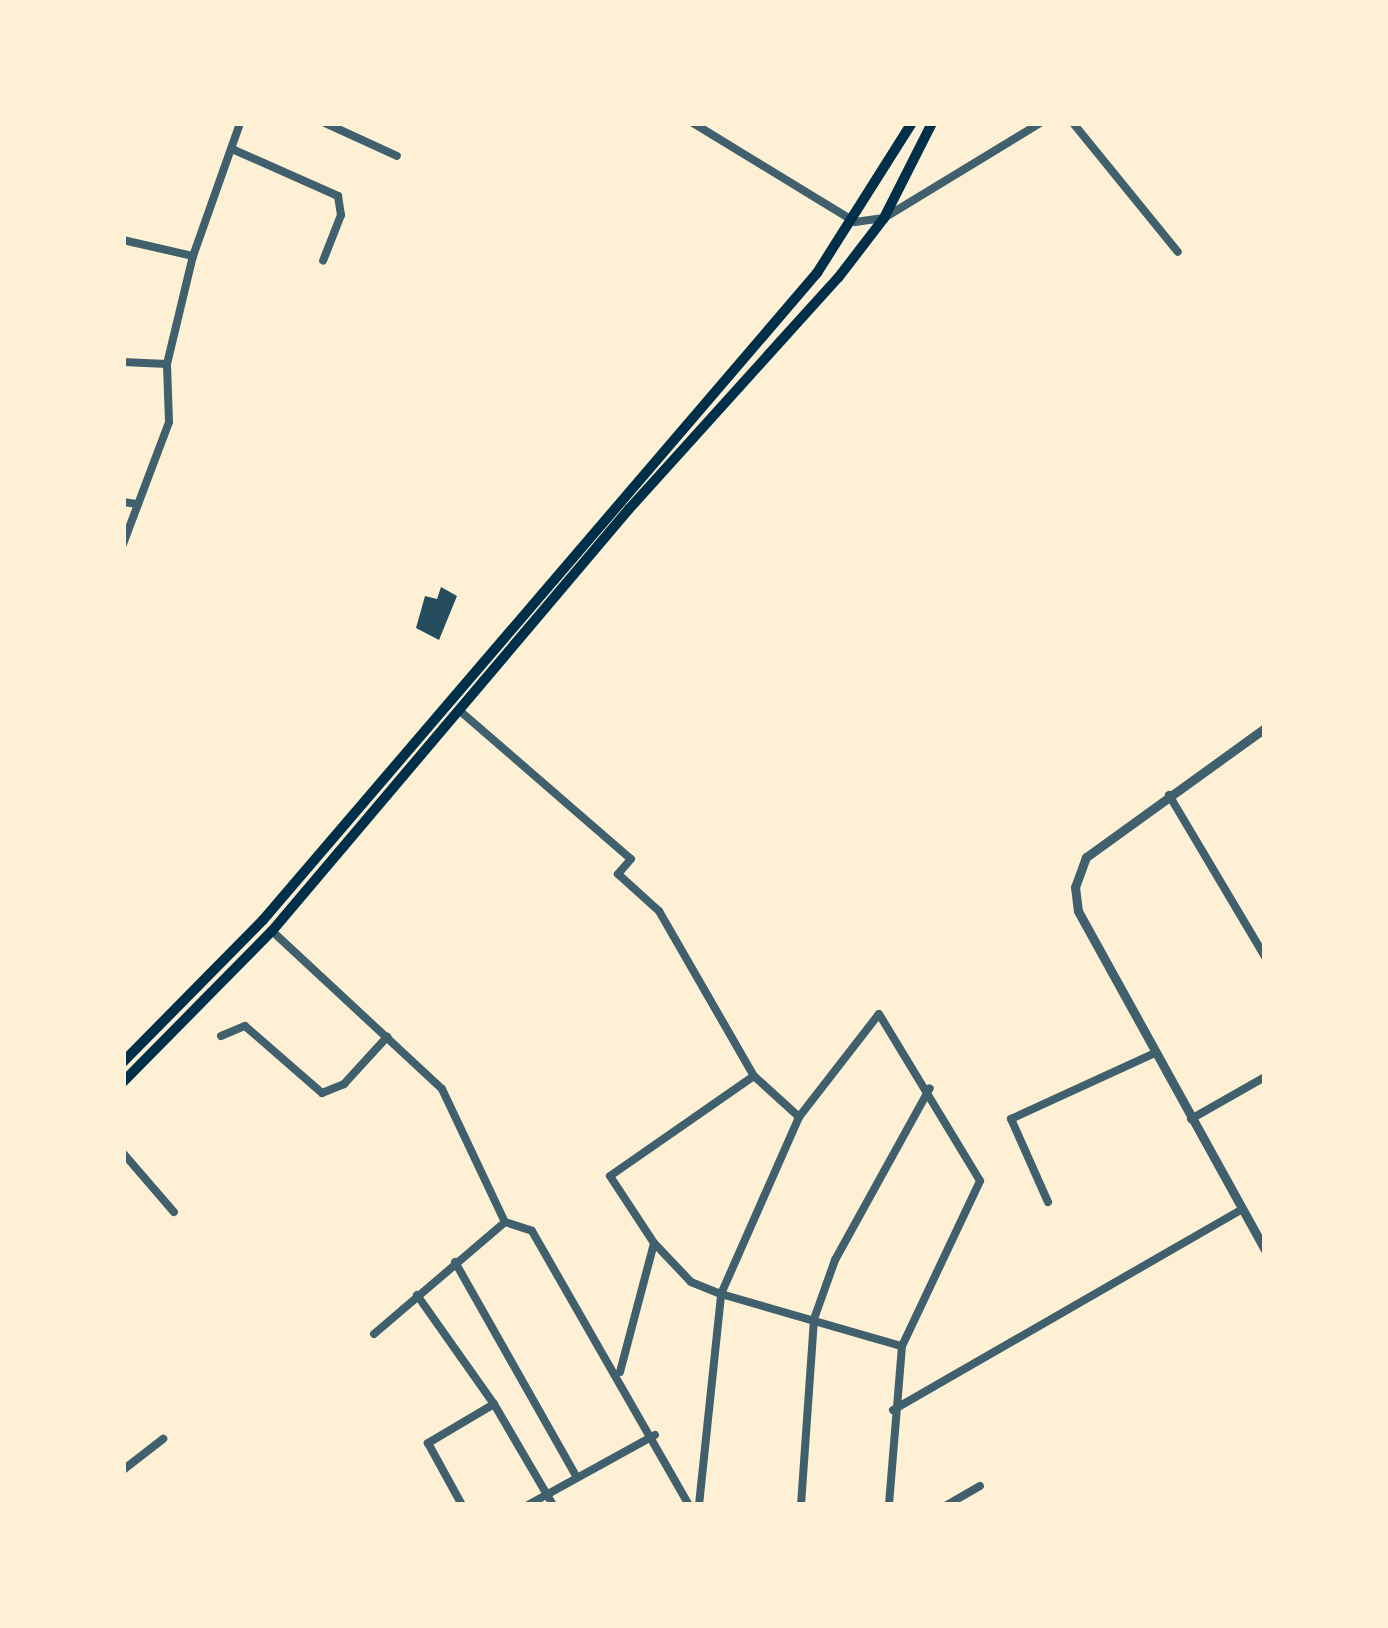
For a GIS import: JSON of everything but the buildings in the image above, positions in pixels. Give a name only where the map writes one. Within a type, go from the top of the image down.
[{"type":"main road","points":[[123,1062],[263,920],[855,222],[913,123]]},
{"type":"main road","points":[[123,1082],[272,931],[884,218],[932,123]]},
{"type":"street","points":[[123,544],[169,422],[167,364],[194,256],[240,123]]},
{"type":"street","points":[[325,123],[397,155]]},
{"type":"street","points":[[692,123],[855,222],[884,218],[1040,123]]},
{"type":"street","points":[[1072,123],[1178,252]]},
{"type":"street","points":[[232,149],[338,196],[341,215],[323,260]]},
{"type":"street","points":[[123,240],[194,256]]},
{"type":"street","points":[[123,362],[167,364]]},
{"type":"street","points":[[123,502],[138,504]]},
{"type":"street","points":[[460,711],[631,859],[618,874],[659,911],[754,1076],[800,1117]]},
{"type":"street","points":[[1265,728],[1086,857],[1075,887],[1078,911],[1265,1250]]},
{"type":"street","points":[[1168,794],[1265,957]]},
{"type":"street","points":[[272,931],[442,1089],[505,1222],[532,1231],[655,1435],[689,1505]]},
{"type":"street","points":[[699,1505],[721,1294],[800,1117],[880,1014],[929,1088],[980,1181],[902,1346],[893,1410],[889,1505]]},
{"type":"street","points":[[221,1036],[245,1026],[322,1093],[344,1084],[387,1037]]},
{"type":"street","points":[[1048,1202],[1011,1119],[1154,1053]]},
{"type":"street","points":[[754,1076],[610,1176],[654,1243],[691,1282],[902,1346]]},
{"type":"street","points":[[1191,1119],[1265,1077]]},
{"type":"street","points":[[801,1505],[814,1319],[836,1260],[929,1088]]},
{"type":"street","points":[[123,1153],[174,1212]]},
{"type":"street","points":[[893,1410],[1242,1209]]},
{"type":"street","points":[[374,1334],[505,1222]]},
{"type":"street","points":[[619,1373],[654,1243]]},
{"type":"street","points":[[454,1262],[576,1476]]},
{"type":"street","points":[[417,1295],[494,1403],[553,1505]]},
{"type":"street","points":[[462,1505],[428,1443],[494,1403]]},
{"type":"street","points":[[528,1505],[655,1435]]},
{"type":"street","points":[[123,1471],[163,1438]]},
{"type":"street","points":[[947,1505],[980,1486]]}]
